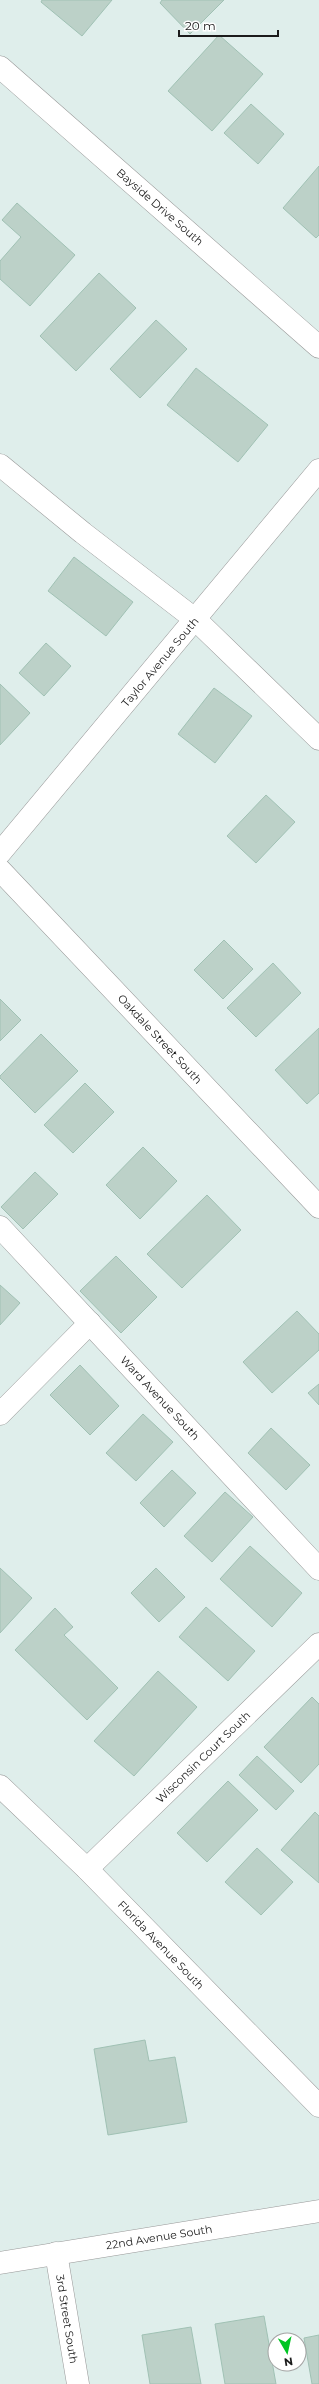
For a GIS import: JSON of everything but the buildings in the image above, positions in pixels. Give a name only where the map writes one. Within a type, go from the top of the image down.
[{"type":"street","name":"Bayside Drive South","points":[[0,67],[319,347]]},
{"type":"street","points":[[0,465],[82,533],[196,620],[319,739]]},
{"type":"street","name":"Taylor Avenue South","points":[[0,853],[196,620],[319,470]]},
{"type":"street","name":"Oakdale Street South","points":[[0,870],[319,1208]]},
{"type":"street","name":"Ward Avenue South","points":[[0,1228],[319,1569]]},
{"type":"street","points":[[0,1414],[90,1323]]},
{"type":"street","name":"Wisconsin Court South","points":[[87,1869],[319,1644]]},
{"type":"street","name":"Florida Avenue South","points":[[0,1786],[87,1869],[319,2106]]},
{"type":"street","name":"22nd Avenue South","points":[[0,2263],[319,2211]]},
{"type":"street","name":"3rd Street South","points":[[56,2253],[78,2384]]}]
